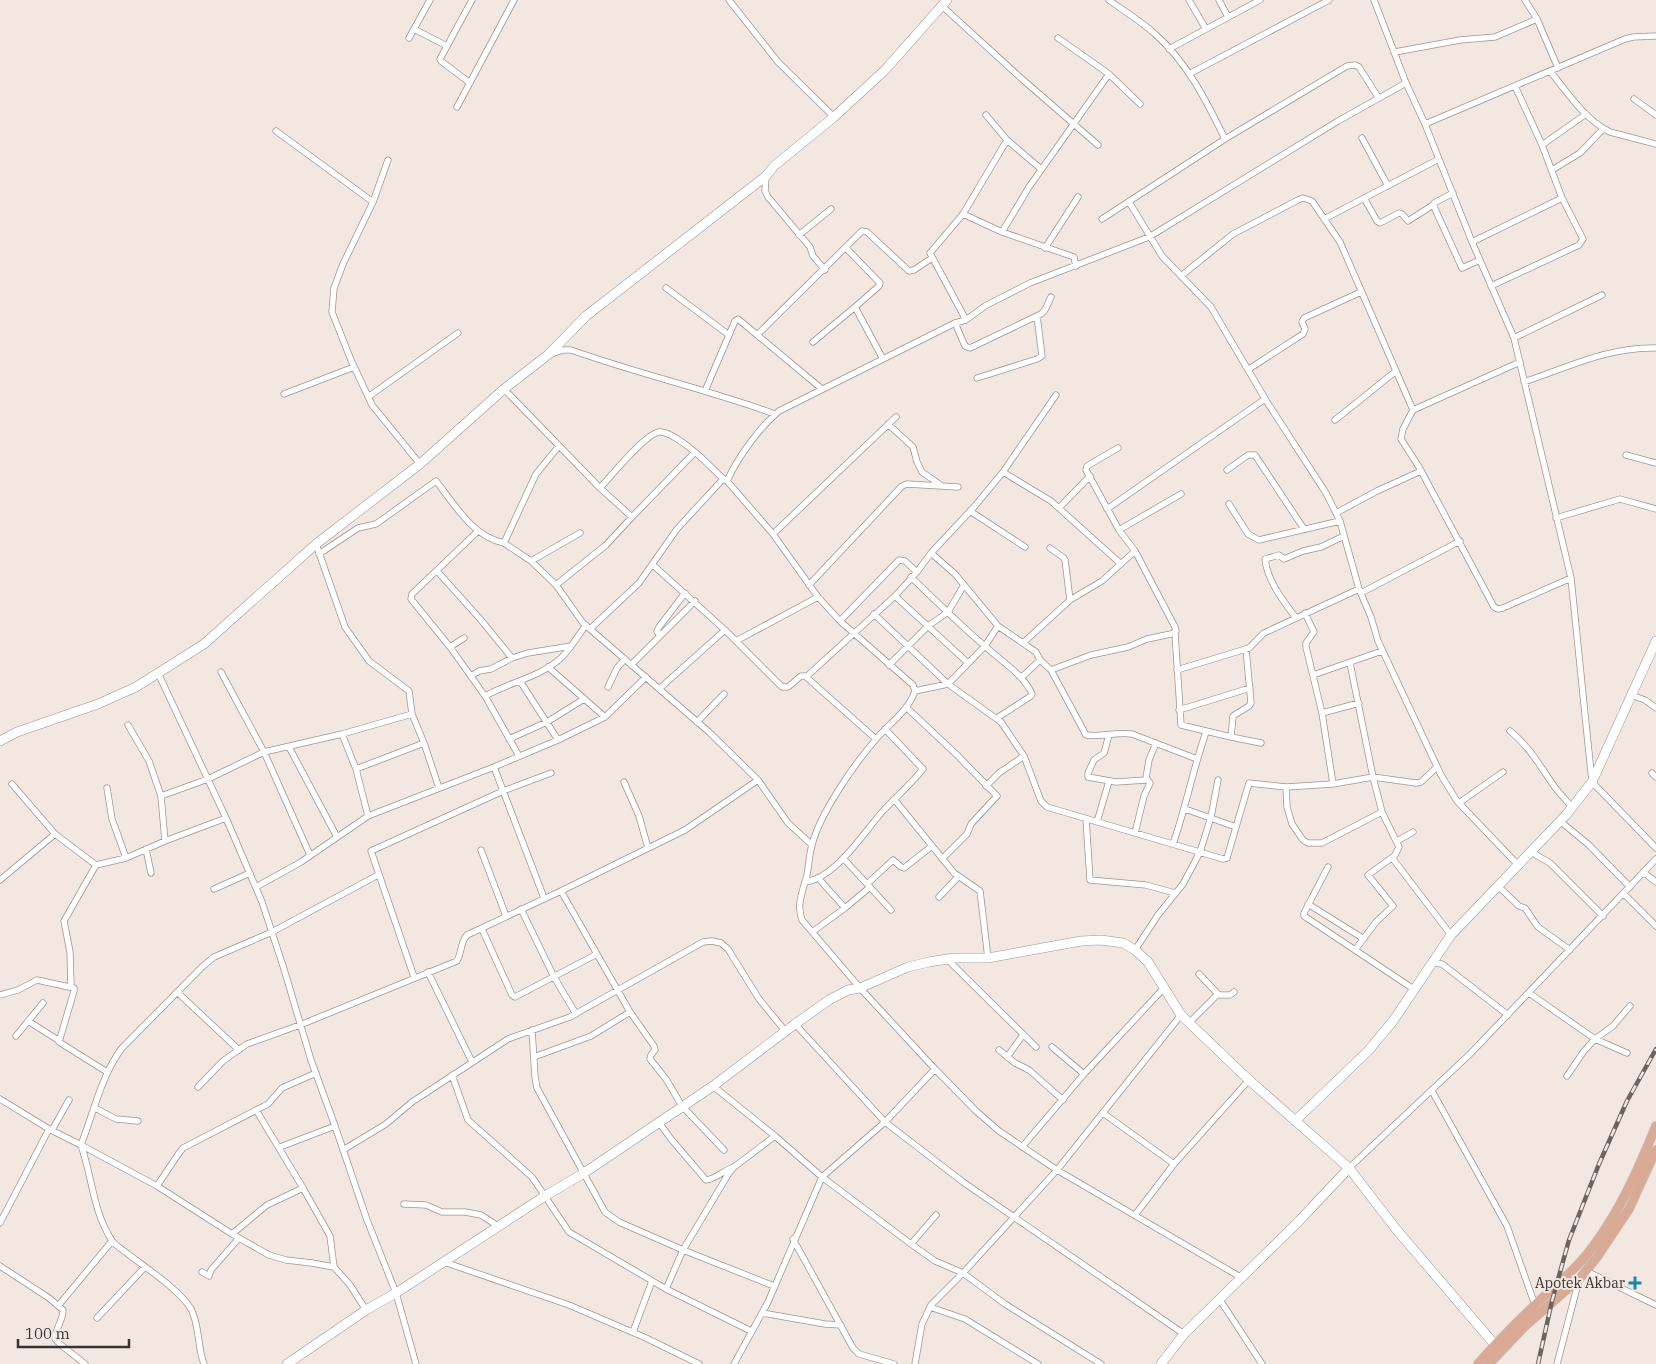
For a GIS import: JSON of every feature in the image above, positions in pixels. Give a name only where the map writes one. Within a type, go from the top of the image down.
[{"type":"main road","points":[[1489,1364],[1525,1326],[1583,1274],[1624,1218],[1652,1155],[1656,1126]]},
{"type":"main road","points":[[1478,1364],[1535,1305],[1569,1274],[1600,1238],[1652,1155]]},
{"type":"street","points":[[409,38],[430,0]]},
{"type":"street","points":[[470,83],[441,61],[440,56],[472,0]]},
{"type":"street","points":[[457,107],[514,0]]},
{"type":"street","points":[[729,0],[778,62],[834,117]]},
{"type":"street","points":[[1109,0],[1157,35],[1169,49],[1189,74],[1225,139]]},
{"type":"street","points":[[1190,0],[1206,29]]},
{"type":"street","points":[[1219,0],[1228,17]]},
{"type":"street","points":[[1169,49],[1260,0]]},
{"type":"street","points":[[1189,74],[1329,0]]},
{"type":"street","points":[[1374,0],[1406,83],[1425,124],[1472,242],[1514,338],[1571,578],[1592,782],[1656,848]]},
{"type":"street","points":[[1525,0],[1537,19],[1558,68]]},
{"type":"street","points":[[0,740],[16,732],[98,704],[136,687],[204,644],[420,464],[504,389],[549,354],[586,316],[766,176],[774,166],[834,117],[885,70],[945,3],[1073,124],[1098,145]]},
{"type":"street","points":[[1395,52],[1460,40],[1495,37],[1537,19]]},
{"type":"street","points":[[414,29],[447,46]]},
{"type":"street","points":[[1425,124],[1624,39],[1656,36]]},
{"type":"street","points":[[1058,38],[1109,74],[1140,104]]},
{"type":"street","points":[[1102,219],[1225,139],[1351,64],[1359,68],[1378,97]]},
{"type":"street","points":[[1550,71],[1586,114],[1603,129],[1656,144]]},
{"type":"street","points":[[1002,232],[1041,169],[1109,74]]},
{"type":"street","points":[[485,696],[498,688],[520,681],[548,667],[560,658],[588,627],[636,587],[677,529],[725,480],[758,433],[776,414],[882,359],[955,323],[966,320],[985,306],[1030,283],[1149,237],[1378,97],[1406,83]]},
{"type":"street","points":[[1491,286],[1582,243],[1582,236],[1562,198],[1542,145],[1515,86]]},
{"type":"street","points":[[1634,99],[1656,115]]},
{"type":"street","points":[[1542,145],[1586,114]]},
{"type":"street","points":[[986,115],[1008,140],[1041,169]]},
{"type":"street","points":[[1552,170],[1580,153],[1603,129]]},
{"type":"street","points":[[276,131],[373,202]]},
{"type":"street","points":[[1362,138],[1388,186]]},
{"type":"street","points":[[966,320],[930,252],[963,214],[1008,140]]},
{"type":"street","points":[[388,160],[373,202],[343,264],[334,288],[332,312],[334,321],[372,405],[420,464]]},
{"type":"street","points":[[1324,219],[1439,160]]},
{"type":"street","points":[[766,176],[765,190],[768,198],[810,247],[814,258],[825,270]]},
{"type":"street","points":[[1364,198],[1377,221],[1380,222],[1399,213],[1408,221],[1453,193]]},
{"type":"street","points":[[1045,248],[1078,197]]},
{"type":"street","points":[[1181,276],[1233,234],[1303,198],[1312,200],[1340,242],[1414,410]]},
{"type":"street","points":[[1472,242],[1562,198]]},
{"type":"street","points":[[1129,202],[1162,256],[1211,307],[1265,399],[1326,493],[1340,521],[1360,591],[1382,651],[1437,767],[1459,803],[1519,866]]},
{"type":"street","points":[[1433,205],[1462,268],[1480,260]]},
{"type":"street","points":[[799,235],[831,209]]},
{"type":"street","points":[[963,214],[1002,232],[1074,257],[1076,266]]},
{"type":"street","points":[[757,335],[864,231],[910,271],[932,258]]},
{"type":"street","points":[[814,342],[879,286],[880,283],[846,248]]},
{"type":"street","points":[[666,288],[729,335]]},
{"type":"street","points":[[1249,369],[1303,334],[1305,329],[1302,322],[1304,318],[1361,292]]},
{"type":"street","points":[[1514,338],[1602,295]]},
{"type":"street","points":[[955,323],[968,349],[1037,316],[1045,310],[1051,297]]},
{"type":"street","points":[[856,307],[882,359]]},
{"type":"street","points":[[977,378],[1042,356],[1037,316]]},
{"type":"street","points":[[705,391],[735,321],[738,319],[822,389]]},
{"type":"street","points":[[368,397],[458,333]]},
{"type":"street","points":[[1524,382],[1620,350],[1639,347],[1656,348]]},
{"type":"street","points":[[549,354],[571,350],[776,414]]},
{"type":"street","points":[[1520,362],[1414,410],[1403,429],[1401,439],[1460,541],[1494,607],[1498,609],[1571,578]]},
{"type":"street","points":[[284,394],[354,367]]},
{"type":"street","points":[[1335,420],[1396,371]]},
{"type":"street","points":[[504,389],[600,488],[632,517]]},
{"type":"street","points":[[806,677],[896,596],[931,553],[1003,472],[1056,395]]},
{"type":"street","points":[[1107,509],[1265,399]]},
{"type":"street","points":[[773,534],[896,417]]},
{"type":"street","points":[[888,424],[911,445],[922,472],[942,486]]},
{"type":"street","points":[[600,488],[634,450],[655,434],[666,433],[696,452],[725,480],[773,534],[818,597],[840,621],[913,685],[914,697],[876,739],[828,807],[812,845],[800,900],[799,911],[802,920],[860,988],[935,1069],[976,1111],[999,1131],[1057,1170],[1242,1278]]},
{"type":"street","points":[[504,543],[536,474],[559,446]]},
{"type":"street","points":[[1118,448],[1087,467],[1107,509],[1135,551],[1175,627],[1180,725],[1261,743]]},
{"type":"street","points":[[556,586],[606,545],[696,452]]},
{"type":"street","points":[[1227,470],[1248,455],[1255,456],[1304,529]]},
{"type":"street","points":[[1626,455],[1656,463]]},
{"type":"street","points":[[1336,513],[1377,491],[1421,471]]},
{"type":"street","points":[[1003,472],[1060,508],[1121,564]]},
{"type":"street","points":[[1060,508],[1090,476]]},
{"type":"street","points":[[318,549],[358,528],[376,524],[436,481],[478,532],[493,541],[504,543],[531,561],[556,586],[588,627],[697,722],[758,780],[788,823],[812,845]]},
{"type":"street","points":[[809,585],[897,489],[907,484],[958,487]]},
{"type":"street","points":[[1120,530],[1181,494]]},
{"type":"street","points":[[1556,518],[1620,499],[1656,509]]},
{"type":"street","points":[[1229,504],[1248,534],[1259,540],[1340,521]]},
{"type":"street","points":[[970,511],[1025,547]]},
{"type":"street","points":[[478,532],[412,594],[411,599],[450,647],[485,696],[519,756]]},
{"type":"street","points":[[531,561],[580,533]]},
{"type":"street","points":[[1296,618],[1283,601],[1271,580],[1265,559],[1279,555],[1284,559],[1303,550],[1321,547],[1344,536]]},
{"type":"street","points":[[1177,670],[1246,649],[1264,634],[1305,613],[1360,591],[1460,541]]},
{"type":"street","points":[[1050,548],[1065,560],[1070,600]]},
{"type":"street","points":[[318,549],[345,627],[370,661],[408,690],[412,714],[439,788]]},
{"type":"street","points":[[1024,643],[1070,600],[1102,581],[1135,551]]},
{"type":"street","points":[[931,553],[955,574],[998,626],[1036,652],[1040,660],[1051,670],[1086,735],[1132,734],[1196,759]]},
{"type":"street","points":[[840,621],[899,560],[905,561],[917,572]]},
{"type":"street","points":[[653,565],[695,601],[782,687],[788,687],[801,676],[806,677],[876,739]]},
{"type":"street","points":[[437,571],[512,658]]},
{"type":"street","points":[[911,578],[1019,676],[1032,694],[996,718]]},
{"type":"street","points":[[890,666],[928,626],[948,612],[964,586]]},
{"type":"street","points":[[660,636],[657,631],[659,627],[685,593]]},
{"type":"street","points":[[896,596],[967,662]]},
{"type":"street","points":[[736,641],[818,597]]},
{"type":"street","points":[[631,665],[695,601]]},
{"type":"street","points":[[1305,613],[1314,632],[1306,645],[1322,713],[1334,784]]},
{"type":"street","points":[[874,614],[948,684],[996,718],[1005,727],[1024,756],[1043,804],[1086,819],[1223,859],[1227,858],[1249,783],[1286,787],[1334,784],[1373,777],[1421,782],[1437,767]]},
{"type":"street","points":[[915,691],[948,684],[967,662],[985,646],[998,626]]},
{"type":"street","points":[[659,689],[725,630]]},
{"type":"street","points":[[1051,670],[1091,655],[1128,647],[1147,639],[1174,633]]},
{"type":"street","points":[[450,647],[464,638]]},
{"type":"street","points":[[1294,1122],[1368,1051],[1393,1021],[1451,936],[1519,866],[1592,782],[1610,746],[1656,641]]},
{"type":"street","points":[[471,676],[479,671],[491,669],[512,658],[528,653],[571,646]]},
{"type":"street","points":[[1231,737],[1233,716],[1251,705],[1246,649]]},
{"type":"street","points":[[1313,675],[1382,651]]},
{"type":"street","points":[[608,687],[617,668],[625,659]]},
{"type":"street","points":[[1019,676],[1023,676],[1040,660]]},
{"type":"street","points":[[1350,663],[1382,812],[1399,849],[1394,856],[1368,875],[1393,906],[1376,922],[1355,950]]},
{"type":"street","points":[[548,667],[605,717]]},
{"type":"street","points":[[221,672],[264,752],[310,856]]},
{"type":"street","points":[[158,674],[256,886],[272,932],[310,1060],[367,1220],[396,1293],[416,1364]]},
{"type":"street","points":[[256,886],[310,856],[368,816],[494,767],[558,740],[605,717],[646,677]]},
{"type":"street","points":[[520,681],[558,740]]},
{"type":"street","points":[[1179,710],[1250,688]]},
{"type":"street","points":[[697,722],[724,694]]},
{"type":"street","points":[[1631,695],[1646,700],[1656,708]]},
{"type":"street","points":[[509,739],[547,722],[584,699]]},
{"type":"street","points":[[1322,713],[1359,703]]},
{"type":"street","points":[[906,707],[956,754],[996,797],[972,824],[966,834],[942,858]]},
{"type":"street","points":[[161,796],[208,779],[264,752],[342,734],[412,714]]},
{"type":"street","points":[[128,725],[150,761],[161,796],[165,840]]},
{"type":"street","points":[[805,882],[819,878],[843,858],[894,798],[923,768],[885,729]]},
{"type":"street","points":[[1510,731],[1520,739],[1538,761],[1554,786],[1572,807]]},
{"type":"street","points":[[1173,844],[1185,809],[1196,759],[1206,732]]},
{"type":"street","points":[[342,734],[356,769],[368,816]]},
{"type":"street","points":[[1109,735],[1104,754],[1094,760],[1088,777],[1109,781],[1146,780],[1150,783],[1144,796],[1136,833]]},
{"type":"street","points":[[1146,780],[1149,760],[1156,743]]},
{"type":"street","points":[[356,769],[424,744]]},
{"type":"street","points":[[289,747],[337,837]]},
{"type":"street","points":[[986,786],[998,773],[1024,756]]},
{"type":"street","points":[[494,767],[544,898]]},
{"type":"street","points":[[1459,803],[1503,772]]},
{"type":"street","points":[[414,977],[370,853],[372,848],[503,791],[551,773]]},
{"type":"street","points":[[198,1087],[223,1062],[247,1044],[300,1025],[457,961],[463,940],[467,935],[562,891],[685,830],[758,780]]},
{"type":"street","points":[[1135,950],[1158,915],[1188,876],[1200,852],[1211,817],[1218,780]]},
{"type":"street","points":[[1097,822],[1109,781]]},
{"type":"street","points":[[624,782],[639,816],[648,848]]},
{"type":"street","points":[[12,784],[55,834],[96,865]]},
{"type":"street","points":[[1286,787],[1287,807],[1292,824],[1303,840],[1308,843],[1322,843],[1382,812]]},
{"type":"street","points":[[107,788],[112,819],[126,858]]},
{"type":"street","points":[[894,798],[958,877],[978,889],[981,894],[988,958]]},
{"type":"street","points":[[1185,809],[1236,826]]},
{"type":"street","points":[[58,1040],[74,991],[74,988],[71,986],[70,952],[64,921],[96,865],[126,858],[165,840],[226,818]]},
{"type":"street","points":[[1086,819],[1090,880],[1140,884],[1175,893]]},
{"type":"street","points":[[1560,820],[1589,845],[1630,887]]},
{"type":"street","points":[[1397,842],[1413,832]]},
{"type":"street","points":[[0,880],[55,834]]},
{"type":"street","points":[[812,932],[845,908],[893,860],[904,868],[932,846]]},
{"type":"street","points":[[146,849],[151,873]]},
{"type":"street","points":[[481,850],[506,916]]},
{"type":"street","points":[[1531,852],[1550,863],[1602,916]]},
{"type":"street","points":[[1394,856],[1394,861],[1451,936]]},
{"type":"street","points":[[843,858],[891,910]]},
{"type":"street","points":[[1161,1364],[1184,1334],[1242,1278],[1349,1168],[1432,1091],[1530,993],[1656,859]]},
{"type":"street","points":[[1328,867],[1308,904],[1304,913],[1305,918],[1415,990]]},
{"type":"street","points":[[1643,872],[1656,882]]},
{"type":"street","points":[[214,889],[250,873]]},
{"type":"street","points":[[204,1364],[200,1354],[195,1319],[190,1306],[177,1293],[112,1242],[100,1218],[87,1162],[81,1145],[107,1072],[115,1057],[177,992],[214,957],[272,932],[378,875]]},
{"type":"street","points":[[939,897],[958,877]]},
{"type":"street","points":[[819,878],[845,908]]},
{"type":"street","points":[[1498,886],[1519,906],[1525,908],[1538,927],[1570,950]]},
{"type":"street","points":[[562,891],[630,1012],[655,1048],[650,1059],[666,1079],[682,1106],[724,1150]]},
{"type":"street","points":[[1624,894],[1656,926]]},
{"type":"street","points":[[1308,904],[1364,938]]},
{"type":"street","points":[[521,909],[554,977],[576,1014]]},
{"type":"street","points":[[482,929],[514,996],[597,954]]},
{"type":"street","points":[[343,1150],[386,1124],[412,1102],[508,1039],[576,1014],[696,946],[712,941],[720,943],[728,949],[759,998],[786,1032]]},
{"type":"street","points":[[287,1364],[366,1310],[396,1293],[545,1196],[584,1173],[713,1086],[829,1000],[848,990],[860,988],[908,967],[947,959],[988,958],[1081,941],[1114,941],[1135,950],[1148,962],[1180,1015],[1294,1122],[1300,1124],[1349,1168],[1396,1228],[1495,1345]]},
{"type":"street","points":[[947,959],[1036,1047]]},
{"type":"street","points":[[1433,963],[1442,964],[1508,1015]]},
{"type":"street","points":[[428,972],[472,1062]]},
{"type":"street","points":[[1199,974],[1218,994],[1230,995],[1234,992]]},
{"type":"street","points":[[0,995],[18,990],[37,980],[71,986]]},
{"type":"street","points":[[1022,1147],[1084,1074],[1163,989]]},
{"type":"street","points":[[177,992],[239,1050]]},
{"type":"street","points":[[1530,993],[1595,1039],[1628,1053]]},
{"type":"street","points":[[1189,1023],[1218,994]]},
{"type":"street","points":[[16,1036],[43,1003]]},
{"type":"street","points":[[1568,1076],[1584,1051],[1595,1039],[1613,1026],[1630,1006]]},
{"type":"street","points":[[534,1057],[591,1036],[630,1012]]},
{"type":"street","points":[[915,1364],[922,1324],[930,1307],[1057,1170],[1180,1015]]},
{"type":"street","points":[[28,1021],[58,1040],[59,1043],[107,1072]]},
{"type":"street","points":[[795,1024],[885,1122],[963,1182],[1184,1334]]},
{"type":"street","points":[[532,1030],[537,1088],[605,1212],[612,1218],[683,1250],[774,1286]]},
{"type":"street","points":[[1007,1056],[1023,1035]]},
{"type":"street","points":[[1052,1047],[1084,1074]]},
{"type":"street","points":[[999,1050],[1015,1063],[1029,1070],[1063,1100]]},
{"type":"street","points":[[734,1364],[762,1313],[822,1177],[885,1122],[935,1069]]},
{"type":"street","points":[[157,1186],[183,1148],[268,1104],[282,1088],[316,1073]]},
{"type":"street","points":[[452,1075],[468,1120],[526,1170],[569,1232],[666,1289],[751,1331]]},
{"type":"street","points":[[1135,1215],[1174,1164],[1249,1080]]},
{"type":"street","points":[[713,1086],[822,1177],[911,1244],[935,1261],[963,1273],[1005,1304],[1100,1364]]},
{"type":"street","points":[[1432,1091],[1507,1226],[1535,1305]]},
{"type":"street","points":[[0,1099],[50,1130],[157,1186],[232,1234],[276,1258],[334,1267]]},
{"type":"street","points":[[0,1223],[50,1130],[70,1100]]},
{"type":"street","points":[[95,1108],[116,1119],[138,1121]]},
{"type":"street","points":[[256,1110],[280,1147],[330,1236],[334,1267],[350,1285],[366,1310]]},
{"type":"street","points":[[1103,1113],[1174,1164]]},
{"type":"street","points":[[658,1122],[670,1139],[706,1180],[734,1167]]},
{"type":"street","points":[[280,1147],[335,1126]]},
{"type":"street","points":[[666,1289],[683,1250],[714,1196],[734,1167],[775,1136]]},
{"type":"street","points":[[232,1234],[267,1205],[303,1188]]},
{"type":"street","points":[[404,1204],[426,1204],[442,1212],[465,1212],[481,1215],[498,1226]]},
{"type":"street","points":[[911,1244],[936,1214]]},
{"type":"street","points":[[202,1272],[209,1276],[211,1270],[239,1238]]},
{"type":"street","points":[[793,1240],[853,1348],[859,1354],[894,1364]]},
{"type":"street","points":[[58,1306],[112,1242]]},
{"type":"street","points":[[444,1262],[569,1305],[633,1332],[699,1364]]},
{"type":"street","points":[[0,1266],[58,1306],[63,1313],[56,1332],[56,1339],[85,1364]]},
{"type":"street","points":[[97,1318],[145,1267]]},
{"type":"street","points":[[1557,1364],[1583,1274],[1656,1305]]},
{"type":"street","points":[[633,1332],[652,1281]]},
{"type":"street","points":[[1220,1300],[1262,1364]]},
{"type":"street","points":[[930,1307],[964,1319],[1038,1364]]},
{"type":"street","points":[[762,1313],[817,1323],[841,1325]]},
{"type":"railway","points":[[1538,1364],[1552,1301],[1569,1240],[1599,1164],[1627,1101],[1656,1049]]},
{"type":"place","name":"Apotek Akbar","points":[[1635,1283]]}]
